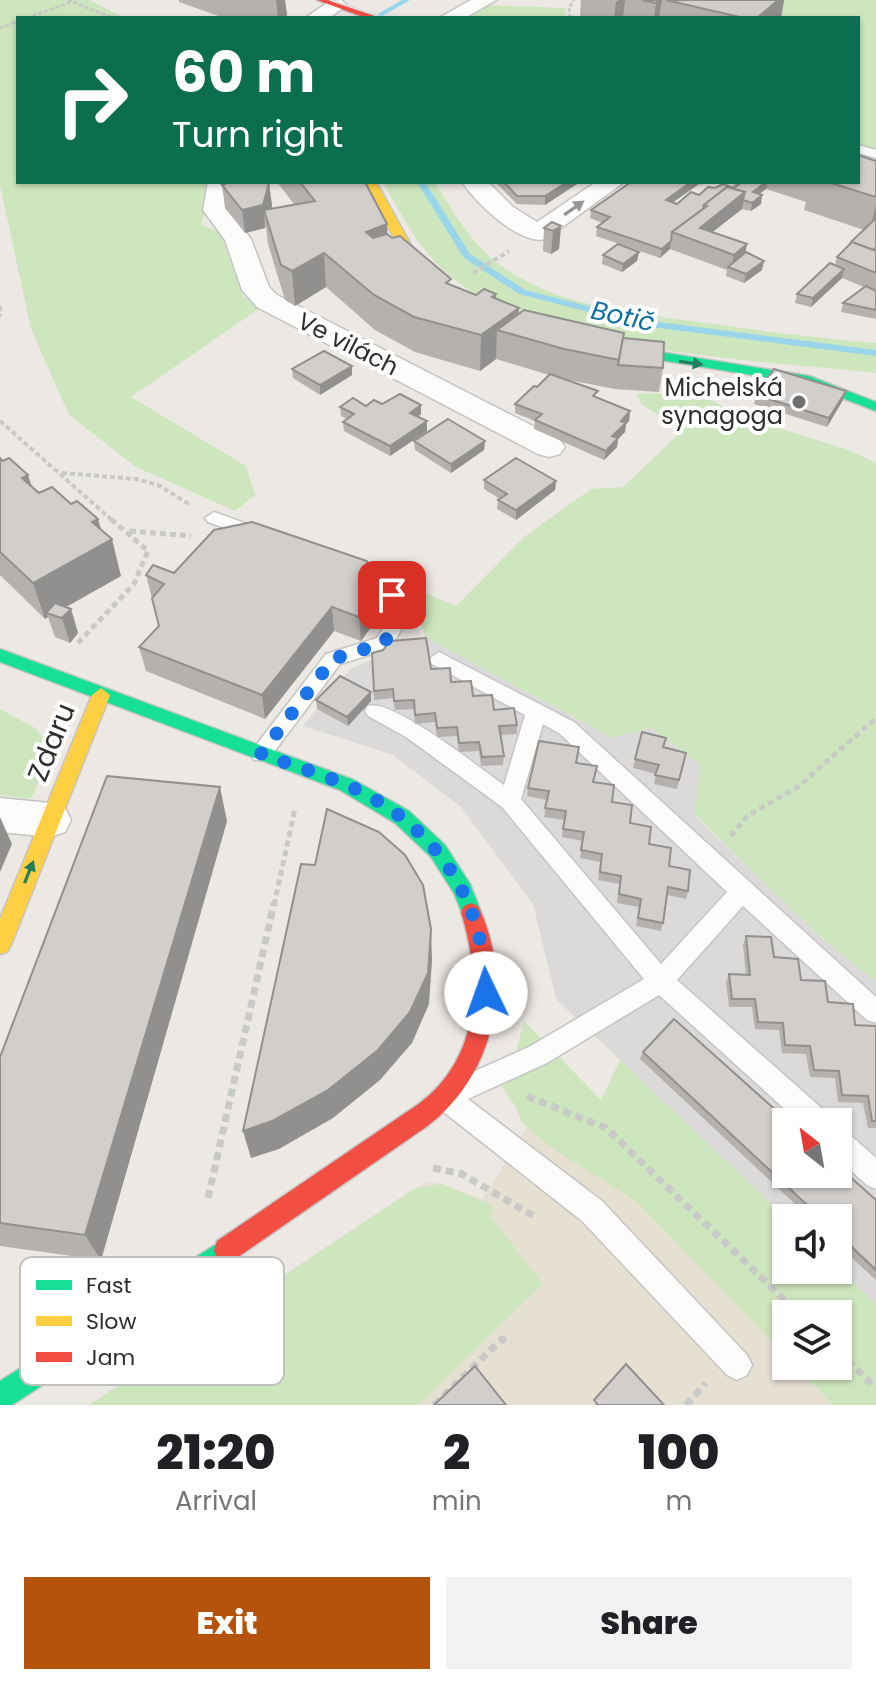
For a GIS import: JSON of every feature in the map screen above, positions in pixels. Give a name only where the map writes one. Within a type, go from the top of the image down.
[{"type":"street","points":[[453,16],[486,0]]},
{"type":"street","points":[[328,2],[370,16]]},
{"type":"street","name":"Ve vilách","points":[[220,184],[216,210],[238,239],[256,290],[267,301],[549,447]]},
{"type":"street","points":[[371,184],[412,258],[455,293]]},
{"type":"street","points":[[476,184],[504,212],[537,234],[609,184]]},
{"type":"street","points":[[590,345],[809,380],[876,407]]},
{"type":"street","points":[[0,655],[375,799],[402,817],[429,842],[452,869],[474,913],[486,966],[484,1016],[474,1053],[445,1097],[216,1257]]},
{"type":"street","name":"Zdaru","points":[[0,945],[101,695]]},
{"type":"street","points":[[0,815],[50,820]]},
{"type":"street","points":[[0,1397],[20,1384]]},
{"type":"lane","points":[[214,518],[270,538]]},
{"type":"lane","points":[[261,754],[333,659],[384,643],[401,614],[383,576],[326,557]]},
{"type":"lane","points":[[439,659],[567,728],[876,1012]]},
{"type":"lane","points":[[375,711],[413,731],[510,801],[568,874],[661,981],[802,1108]]},
{"type":"lane","points":[[510,801],[536,713]]},
{"type":"lane","points":[[737,1365],[592,1211],[445,1097],[538,1055],[661,981],[742,891]]},
{"type":"lane","points":[[852,1154],[876,1176]]},
{"type":"path","points":[[32,16],[70,1],[108,16]]},
{"type":"path","points":[[470,275],[510,250]]},
{"type":"path","points":[[0,306],[0,317]]},
{"type":"path","points":[[0,421],[148,551],[134,584],[70,652]]},
{"type":"path","points":[[61,473],[136,479],[158,485],[214,518]]},
{"type":"path","points":[[128,531],[189,538]]},
{"type":"path","points":[[712,863],[747,816],[799,786],[876,718]]},
{"type":"path","points":[[205,1213],[273,914],[302,769]]},
{"type":"path","points":[[491,1076],[532,1099],[606,1128],[784,1300]]},
{"type":"path","points":[[423,1170],[436,1167],[462,1174],[490,1189]]},
{"type":"path","points":[[434,1405],[502,1339],[511,1343]]},
{"type":"path","points":[[852,1365],[876,1388]]},
{"type":"path","points":[[686,1405],[710,1380]]},
{"type":"shaded area","points":[[425,637],[612,738],[651,728],[701,765],[695,816],[819,936],[876,982],[876,1304],[852,1281],[852,1204],[772,1205],[556,999],[533,904],[461,807],[393,755],[303,726],[350,669]]},
{"type":"shaded area","points":[[602,1101],[772,1275],[772,1284],[781,1284],[796,1300],[772,1300],[772,1380],[852,1380],[852,1356],[876,1381],[876,1405],[89,1405],[119,1385],[284,1385],[284,1276],[428,1182],[482,1199],[527,1128]]},
{"type":"green space","points":[[0,0],[89,0],[121,16],[16,16],[16,184],[212,184],[210,201],[201,224],[220,233],[243,296],[260,308],[131,397],[246,466],[255,495],[235,511],[136,467],[69,415],[31,329],[0,185]]},
{"type":"green space","points":[[745,0],[876,0],[876,150],[860,146],[860,16],[775,16]]},
{"type":"green space","points":[[487,5],[565,8],[566,16],[464,16]]},
{"type":"green space","points":[[384,184],[436,184],[482,249],[503,267],[549,291],[573,300],[624,311],[876,343],[876,373],[652,348],[537,321],[488,301],[449,275],[420,244]]},
{"type":"green space","points":[[636,393],[703,395],[739,416],[849,450],[876,463],[876,982],[819,936],[695,815],[700,765],[651,728],[612,738],[425,637],[410,587],[456,606],[524,537],[591,489],[623,487],[683,430],[641,404]]},
{"type":"green space","points":[[0,709],[35,728],[48,742],[47,761],[31,799],[0,795]]},
{"type":"green space","points":[[524,1021],[601,1100],[620,1060],[772,1205],[772,1284],[852,1284],[852,1281],[876,1304],[876,1405],[833,1405],[809,1380],[852,1380],[852,1300],[772,1300],[772,1342],[637,1202],[552,1148],[522,1123],[516,1107],[497,1080],[515,1056]]},
{"type":"green space","points":[[442,1184],[494,1206],[490,1216],[543,1284],[418,1405],[89,1405],[119,1385],[284,1385],[284,1275],[415,1188]]},
{"type":"building","points":[[666,0],[778,0],[759,16],[735,16]]},
{"type":"building","points":[[860,156],[876,161],[876,197],[834,184],[860,184]]},
{"type":"building","points":[[269,184],[263,205],[242,210],[222,185]]},
{"type":"building","points":[[302,184],[366,184],[387,224],[366,232],[373,238],[387,234],[392,238],[400,236],[451,279],[446,283],[476,295],[484,289],[496,294],[492,297],[519,308],[481,335],[414,317],[374,295],[324,253],[292,271],[281,265],[264,210],[315,201]]},
{"type":"building","points":[[506,184],[564,184],[545,196],[517,196]]},
{"type":"building","points":[[628,184],[688,184],[666,200],[677,204],[691,192],[699,195],[708,187],[723,184],[734,188],[739,184],[763,184],[753,192],[762,195],[752,203],[743,200],[745,192],[727,187],[672,232],[671,241],[662,249],[597,227],[610,217],[591,210]]},
{"type":"building","points":[[727,187],[745,192],[700,228],[747,244],[734,255],[672,232],[707,206],[704,205]]},
{"type":"building","points":[[876,218],[874,250],[851,242]]},
{"type":"building","points":[[552,222],[561,226],[553,231],[544,228]]},
{"type":"building","points":[[852,242],[876,251],[876,273],[837,257]]},
{"type":"building","points":[[618,244],[639,252],[623,264],[603,255]]},
{"type":"building","points":[[746,252],[764,261],[746,274],[728,267]]},
{"type":"building","points":[[830,263],[844,269],[813,298],[797,294]]},
{"type":"building","points":[[866,286],[876,291],[876,310],[843,303]]},
{"type":"building","points":[[524,310],[624,333],[619,360],[564,349],[497,330]]},
{"type":"building","points":[[623,338],[664,342],[663,368],[618,365]]},
{"type":"building","points":[[324,351],[352,366],[320,385],[292,369]]},
{"type":"building","name":"Michelská synagoga","points":[[774,369],[846,391],[829,418],[756,395]]},
{"type":"building","points":[[550,374],[598,391],[593,396],[630,411],[621,421],[626,423],[612,436],[618,438],[606,451],[535,420],[542,414],[515,404]]},
{"type":"building","points":[[400,394],[421,405],[410,413],[427,421],[390,446],[343,422],[354,414],[340,407],[353,398],[366,406],[374,400],[382,404]]},
{"type":"building","points":[[448,419],[485,441],[451,464],[414,441]]},
{"type":"building","points":[[0,458],[3,461],[9,458],[28,475],[22,478],[39,493],[52,487],[71,504],[77,501],[98,519],[92,522],[112,539],[33,583],[0,552]]},
{"type":"building","points":[[516,458],[556,481],[516,510],[498,500],[507,494],[484,480]]},
{"type":"building","points":[[252,522],[367,561],[380,589],[359,617],[332,607],[262,695],[139,647],[159,626],[152,598],[164,584],[146,575],[153,565],[174,573],[214,530]]},
{"type":"building","points":[[55,603],[71,609],[62,618],[46,613]]},
{"type":"building","points":[[426,638],[431,669],[450,668],[451,682],[471,681],[473,696],[492,695],[494,710],[514,708],[517,725],[499,726],[504,756],[482,757],[479,742],[459,743],[457,727],[437,728],[435,713],[415,715],[414,700],[394,701],[393,689],[374,691],[372,653],[383,650],[390,641]]},
{"type":"building","points":[[340,676],[371,692],[347,717],[316,700]]},
{"type":"building","points":[[642,732],[666,738],[663,747],[686,753],[679,780],[655,775],[659,765],[635,759]]},
{"type":"building","points":[[539,741],[579,747],[576,763],[597,766],[593,782],[614,785],[612,802],[632,805],[630,823],[651,827],[649,844],[671,848],[669,866],[690,870],[688,891],[668,887],[663,923],[638,918],[641,899],[619,894],[621,876],[600,872],[602,854],[581,850],[584,832],[563,829],[566,811],[545,808],[549,791],[528,788]]},
{"type":"building","points":[[107,776],[220,787],[85,1235],[0,1223],[0,1057]]},
{"type":"building","points":[[327,809],[379,832],[405,855],[423,885],[431,929],[428,973],[410,1012],[378,1050],[328,1090],[272,1121],[243,1131],[301,864],[315,865]]},
{"type":"building","points":[[746,936],[771,937],[774,957],[798,959],[801,980],[825,981],[828,1002],[853,1004],[855,1025],[876,1026],[876,1121],[872,1121],[868,1096],[842,1095],[839,1071],[814,1070],[810,1046],[785,1045],[783,1023],[758,1022],[755,999],[732,999],[729,974],[750,975]]},
{"type":"building","points":[[674,1019],[773,1108],[772,1172],[643,1052]]},
{"type":"building","points":[[852,1179],[876,1200],[876,1270],[852,1247],[852,1204],[806,1204],[789,1188],[852,1188]]},
{"type":"building","points":[[626,1364],[664,1405],[598,1405],[594,1400]]},
{"type":"building","points":[[475,1366],[506,1405],[434,1405]]},
{"type":"waterway","name":"Botič","points":[[378,16],[407,0]]},
{"type":"waterway","name":"Botič","points":[[422,184],[467,256],[522,292],[643,323],[876,353]]},
{"type":"tram line","points":[[330,0],[379,16]]},
{"type":"traffic: fast","points":[[604,347],[809,380],[876,407]]},
{"type":"traffic: fast","points":[[0,655],[347,785],[402,817],[438,851],[463,890],[471,912]]},
{"type":"traffic: fast","points":[[215,1257],[226,1250]]},
{"type":"traffic: fast","points":[[0,1397],[20,1384]]},
{"type":"traffic: slow","points":[[371,184],[412,258],[439,280]]},
{"type":"traffic: slow","points":[[0,945],[101,695]]},
{"type":"traffic: jam","points":[[322,0],[369,16]]},
{"type":"traffic: jam","points":[[226,1250],[429,1111],[446,1096],[461,1076],[480,1032],[484,1008],[483,959],[471,912]]},
{"type":"place","name":"Michelská synagoga","points":[[799,402]]},
{"type":"route","points":[[392,595],[401,614],[384,643],[333,659],[261,754],[347,785],[375,799],[402,817],[438,851],[452,869],[474,913],[486,966],[486,993]]}]
